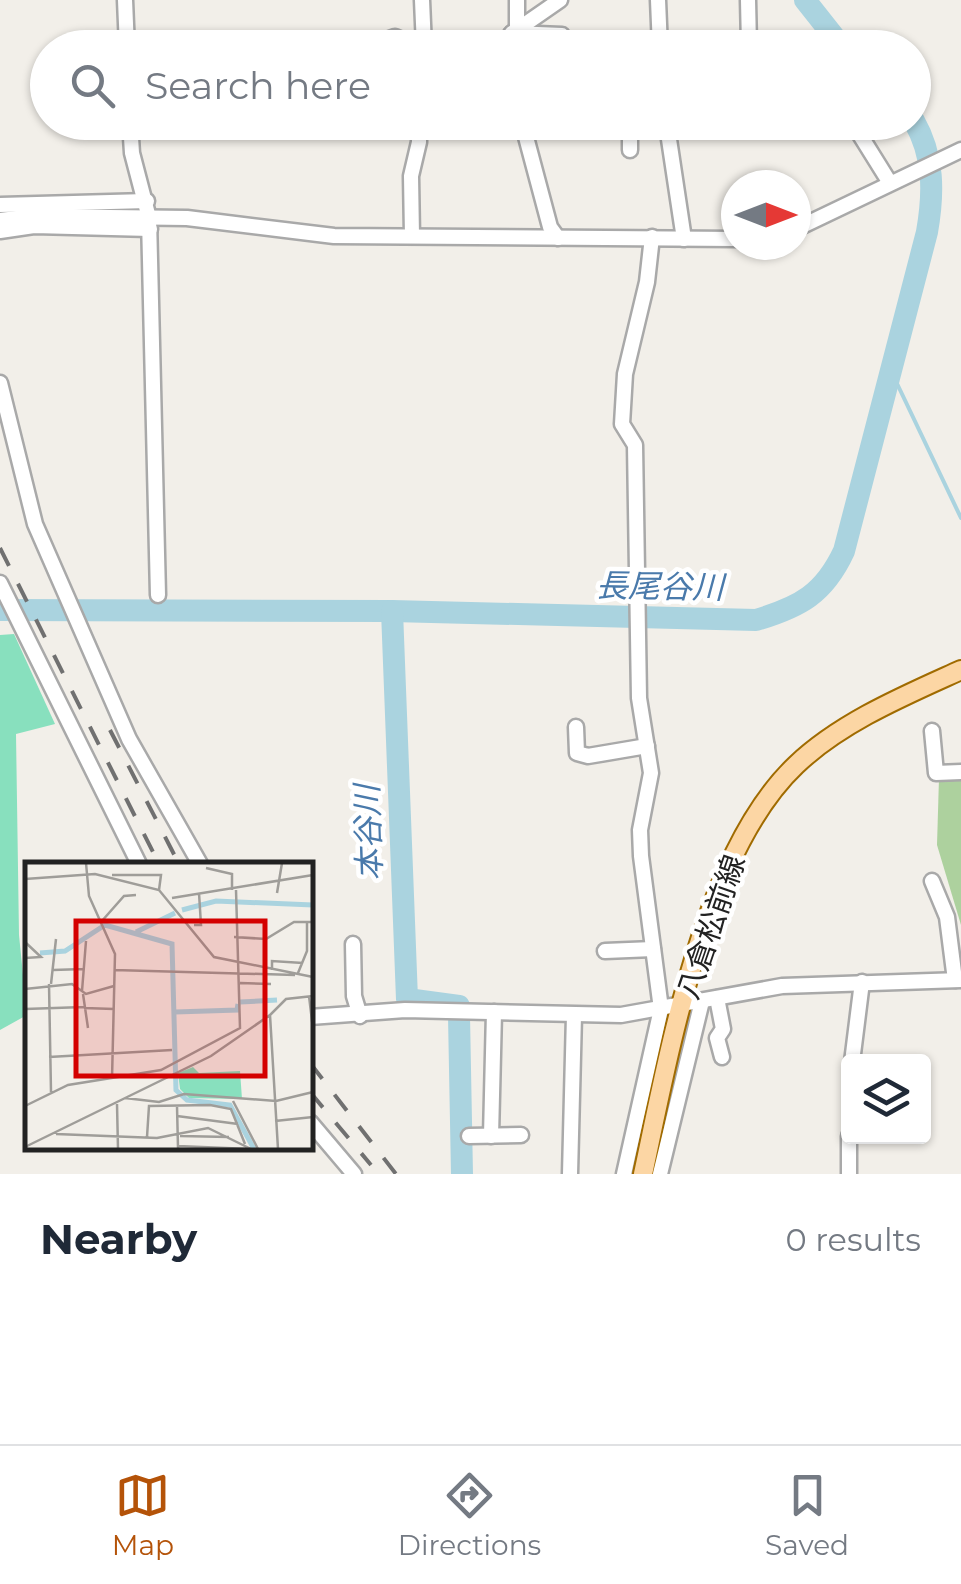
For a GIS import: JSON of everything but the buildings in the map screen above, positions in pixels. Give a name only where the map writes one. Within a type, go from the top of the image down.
[{"type":"main road","name":"八倉松前線","points":[[643,1174],[701,1003],[733,855],[766,800],[796,765],[830,738],[961,670]]},
{"type":"street","points":[[125,0],[126,30]]},
{"type":"street","points":[[422,0],[423,30]]},
{"type":"street","points":[[511,30],[517,0]]},
{"type":"street","points":[[520,30],[560,0]]},
{"type":"street","points":[[658,0],[659,30]]},
{"type":"street","points":[[748,0],[753,30]]},
{"type":"street","points":[[131,140],[149,223],[158,595]]},
{"type":"street","points":[[412,236],[411,176],[416,140]]},
{"type":"street","points":[[527,140],[550,227],[558,238]]},
{"type":"street","points":[[630,140],[630,150]]},
{"type":"street","points":[[669,140],[684,239]]},
{"type":"street","points":[[863,140],[890,183]]},
{"type":"street","points":[[811,221],[954,158]]},
{"type":"street","points":[[0,205],[147,201]]},
{"type":"street","points":[[0,220],[149,223],[334,236],[721,239]]},
{"type":"street","points":[[0,231],[34,226],[149,223]]},
{"type":"street","points":[[624,1174],[661,1010],[640,830],[651,788],[640,698],[636,619],[635,444],[622,424],[627,359],[647,282],[652,236]]},
{"type":"street","points":[[0,382],[35,524],[128,739],[199,862]]},
{"type":"street","points":[[0,583],[138,862]]},
{"type":"street","points":[[576,726],[577,753],[588,756],[648,746]]},
{"type":"street","points":[[932,732],[936,773],[961,772]]},
{"type":"street","points":[[312,1017],[405,1010],[574,1015],[661,1010],[782,986],[958,980],[947,917],[932,881]]},
{"type":"street","points":[[353,944],[354,996],[360,1016]]},
{"type":"street","points":[[604,951],[653,949]]},
{"type":"street","points":[[853,1054],[862,982]]},
{"type":"street","points":[[701,1003],[723,1029],[717,1038],[722,1057]]},
{"type":"street","points":[[660,1174],[701,1003]]},
{"type":"street","points":[[490,1136],[494,1012]]},
{"type":"street","points":[[570,1174],[574,1015]]},
{"type":"street","points":[[312,1124],[354,1174]]},
{"type":"street","points":[[469,1136],[521,1135]]},
{"type":"street","points":[[849,1144],[849,1174]]},
{"type":"green space","points":[[14,634],[55,724],[16,734],[19,935],[25,1016],[0,1030],[0,635]]},
{"type":"green space","points":[[961,776],[961,925],[937,845],[939,778]]},
{"type":"waterway","name":"長尾谷川","points":[[805,0],[829,30]]},
{"type":"waterway","name":"長尾谷川","points":[[0,610],[392,611],[756,620],[798,604],[828,578],[844,551],[927,232],[931,175],[923,140]]},
{"type":"waterway","points":[[892,373],[961,518]]},
{"type":"waterway","name":"本谷川","points":[[392,611],[407,999],[459,1006]]},
{"type":"waterway","name":"本谷川","points":[[459,1016],[462,1174]]},
{"type":"railway","points":[[0,548],[158,862]]},
{"type":"railway","points":[[110,730],[178,862]]},
{"type":"railway","points":[[312,1066],[396,1174]]},
{"type":"railway","points":[[312,1094],[371,1165]]}]
